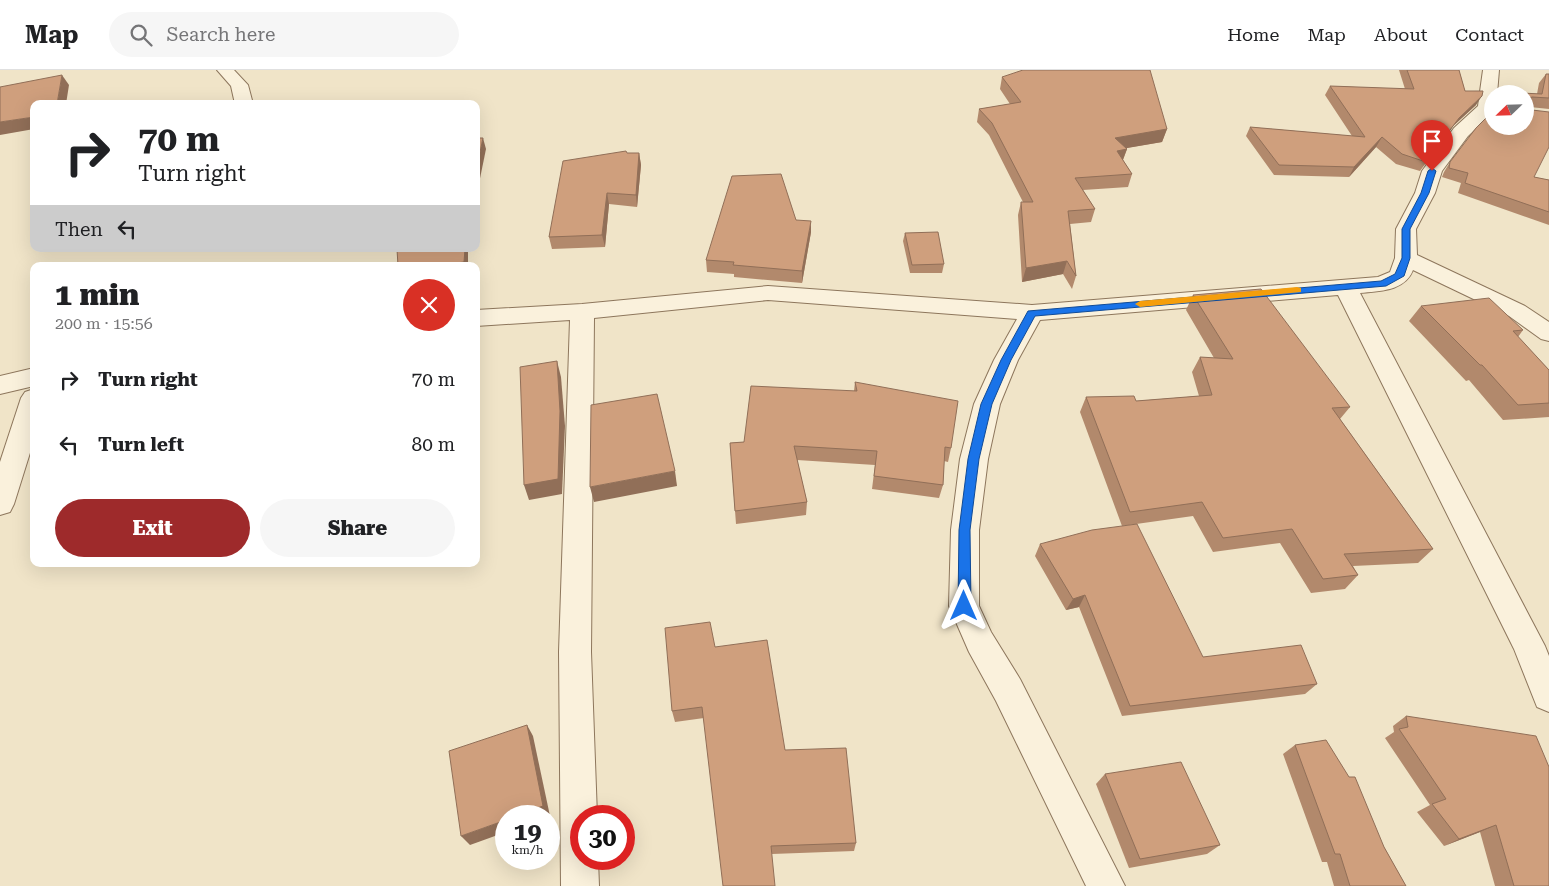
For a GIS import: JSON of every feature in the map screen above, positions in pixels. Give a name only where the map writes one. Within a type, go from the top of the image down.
[{"type":"street","points":[[225,70],[239,86],[243,100]]},
{"type":"street","points":[[1491,70],[1491,85]]},
{"type":"street","points":[[480,318],[582,312],[768,293],[1032,313],[1382,284],[1399,276],[1406,258],[1406,229],[1425,193],[1432,171],[1461,132],[1484,114]]},
{"type":"street","points":[[1406,258],[1517,311],[1549,333]]},
{"type":"street","points":[[1346,288],[1530,646],[1549,696]]},
{"type":"street","points":[[580,886],[575,678],[582,312]]},
{"type":"street","points":[[1032,313],[1006,360],[987,404],[974,459],[964,530],[964,606],[980,642],[1008,690],[1106,886]]},
{"type":"street","points":[[0,385],[30,378]]},
{"type":"street","points":[[0,504],[30,410]]},
{"type":"building","points":[[1023,70],[1150,70],[1167,129],[1115,138],[1127,149],[1117,151],[1132,174],[1075,178],[1095,209],[1068,211],[1076,276],[1067,261],[1026,268],[1021,202],[1033,202],[992,123],[979,109],[1021,102],[1002,77]]},
{"type":"building","points":[[1407,70],[1459,70],[1465,91],[1483,91],[1482,96],[1459,118],[1426,162],[1402,154],[1382,137],[1354,167],[1279,165],[1250,127],[1365,137],[1330,86],[1414,89]]},
{"type":"building","points":[[1546,74],[1549,74],[1549,98],[1534,97],[1534,94],[1542,94]]},
{"type":"building","points":[[62,75],[58,100],[30,100],[30,118],[0,122],[0,87]]},
{"type":"building","points":[[1534,110],[1549,112],[1549,147],[1534,177],[1549,180],[1549,212],[1465,183],[1468,173],[1449,168],[1450,162],[1484,120],[1484,135],[1534,135]]},
{"type":"building","points":[[480,138],[483,138],[480,152]]},
{"type":"building","points":[[626,151],[627,153],[639,153],[636,195],[607,193],[602,235],[549,237],[563,161]]},
{"type":"building","points":[[781,174],[796,220],[811,221],[802,271],[733,265],[734,262],[706,260],[732,176]]},
{"type":"building","points":[[938,232],[944,264],[912,265],[905,233]]},
{"type":"building","points":[[397,252],[465,252],[464,262],[398,262]]},
{"type":"building","points":[[1261,289],[1350,407],[1332,408],[1433,549],[1344,554],[1358,575],[1323,579],[1292,529],[1223,538],[1202,502],[1130,512],[1086,397],[1134,396],[1136,401],[1212,395],[1200,357],[1233,359],[1193,295]]},
{"type":"building","points":[[1489,298],[1523,330],[1513,331],[1549,370],[1549,403],[1518,405],[1482,365],[1421,306]]},
{"type":"building","points":[[557,361],[560,411],[558,479],[524,485],[520,367]]},
{"type":"building","points":[[855,382],[958,401],[951,448],[945,447],[943,485],[874,476],[877,451],[794,446],[807,502],[735,511],[730,443],[744,442],[751,386],[857,391]]},
{"type":"building","points":[[657,394],[675,471],[590,487],[591,405]]},
{"type":"building","points":[[1137,524],[1203,657],[1301,645],[1317,684],[1130,706],[1085,595],[1073,599],[1040,544],[1092,530]]},
{"type":"building","points":[[710,622],[715,647],[767,640],[785,750],[846,748],[856,843],[771,846],[775,886],[723,886],[702,707],[672,711],[665,628]]},
{"type":"building","points":[[1406,716],[1536,736],[1549,767],[1549,886],[1514,886],[1496,825],[1459,839],[1432,804],[1446,799],[1399,729],[1408,727]]},
{"type":"building","points":[[527,725],[543,805],[495,805],[495,824],[461,836],[449,751]]},
{"type":"building","points":[[1326,740],[1349,777],[1355,777],[1384,847],[1406,886],[1350,886],[1340,854],[1335,854],[1295,745]]},
{"type":"building","points":[[1181,762],[1220,845],[1140,859],[1105,774]]},
{"type":"slow traffic","points":[[1140,304],[1297,290]]},
{"type":"route","points":[[964,606],[964,530],[974,459],[987,404],[1006,360],[1032,313],[1382,284],[1399,276],[1406,258],[1406,229],[1425,193],[1432,171]]}]
